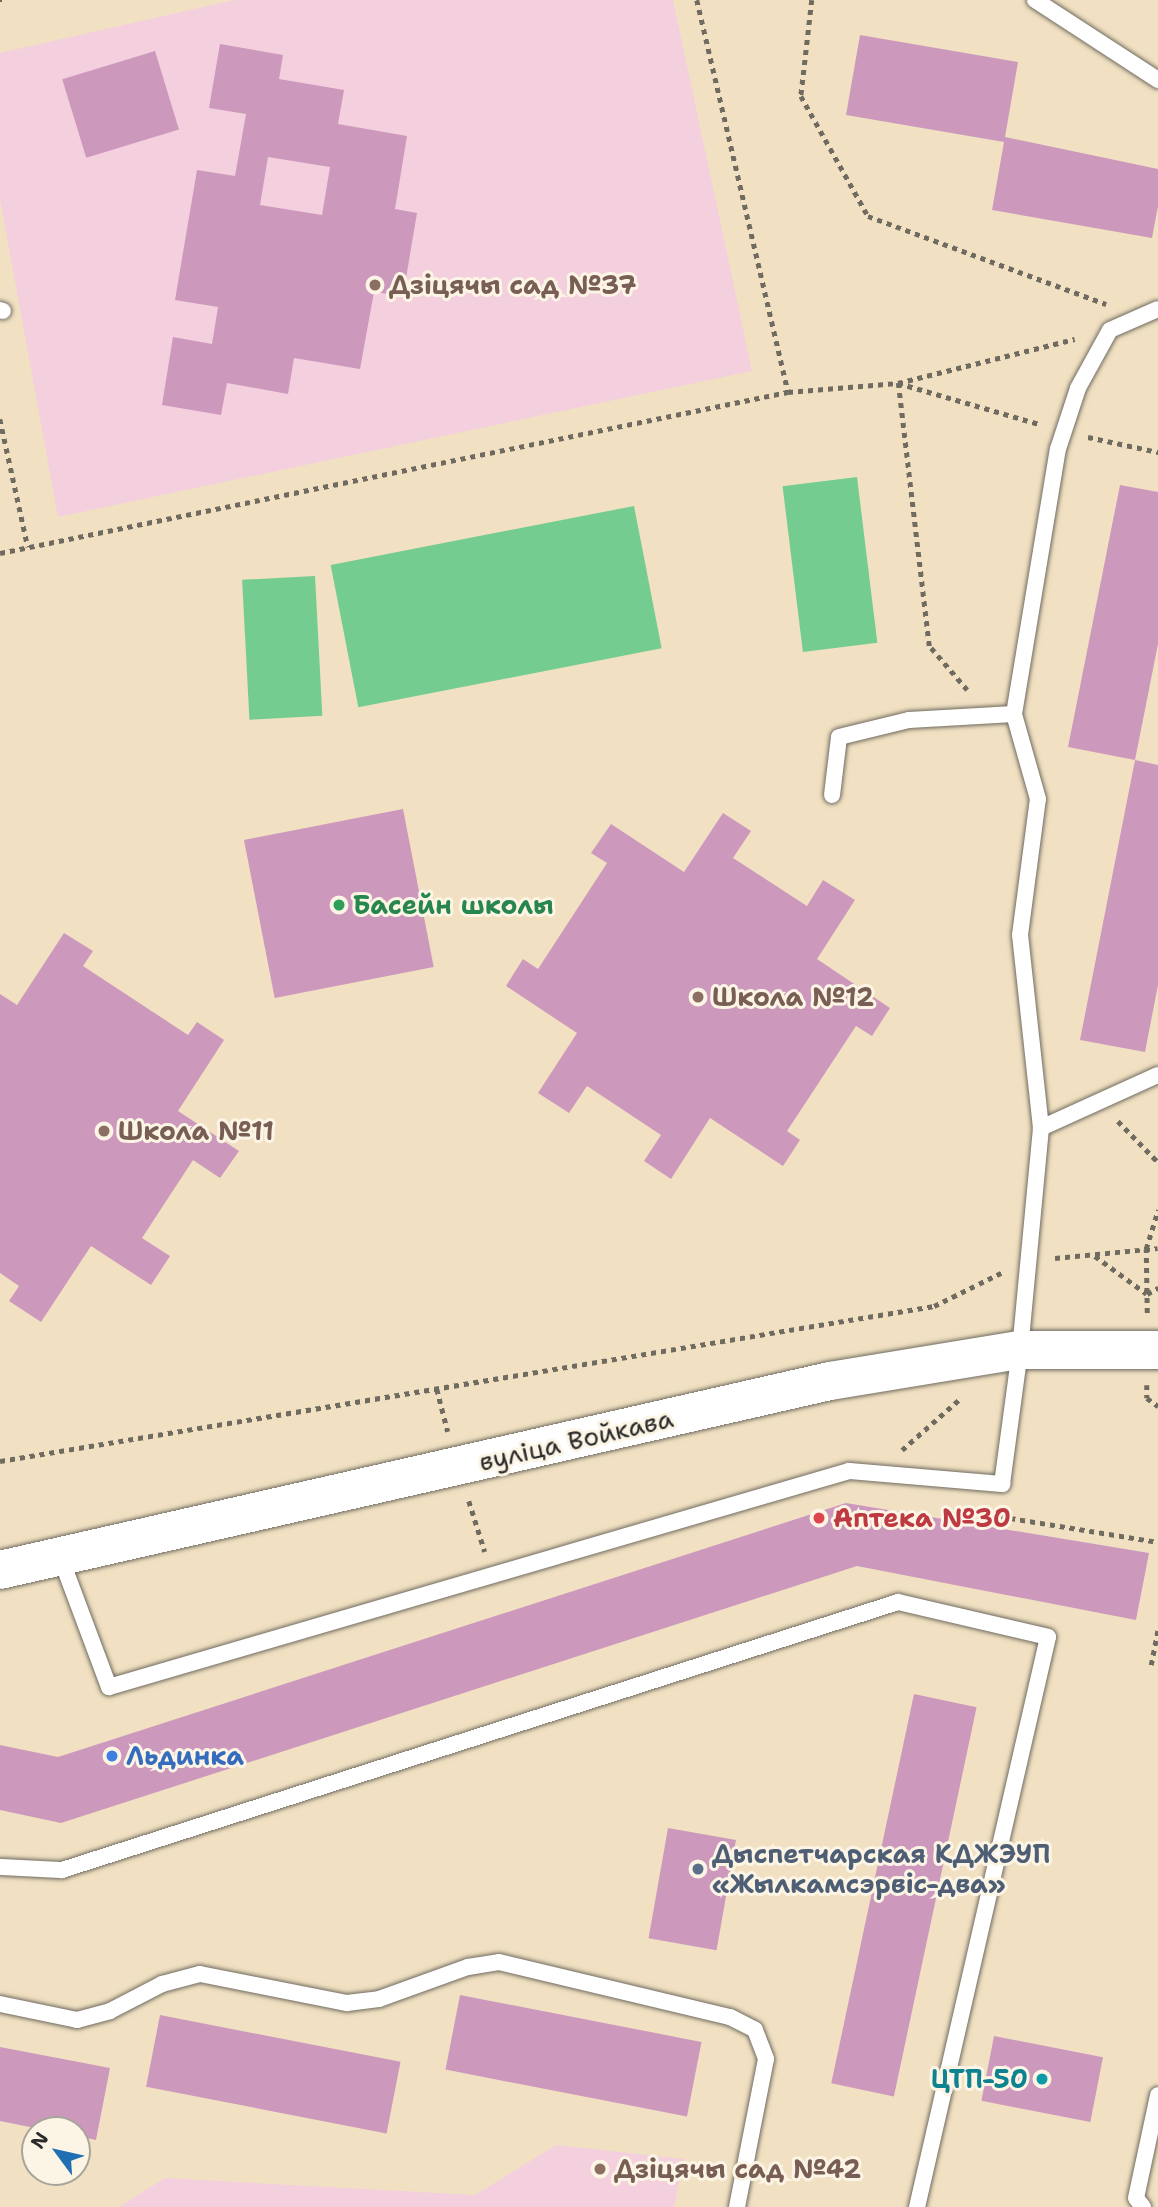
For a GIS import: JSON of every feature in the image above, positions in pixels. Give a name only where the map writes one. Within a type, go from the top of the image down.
[{"type":"main road","name":"вуліца Войкава","points":[[0,1570],[830,1381],[1020,1350],[1152,1350]]},
{"type":"lane","points":[[1035,0],[1158,80]]},
{"type":"lane","points":[[60,1556],[109,1686],[849,1471],[1002,1484],[1020,1350],[1041,1128],[1020,935],[1038,799],[1014,714],[1058,449],[1078,388],[1110,330],[1158,309]]},
{"type":"lane","points":[[831,795],[839,737],[909,720],[1014,714]]},
{"type":"lane","points":[[1041,1128],[1158,1075]]},
{"type":"lane","points":[[0,1867],[62,1870],[898,1602],[1048,1637],[917,2207]]},
{"type":"lane","points":[[0,2004],[77,2020],[110,2011],[162,1984],[200,1975],[347,2003],[379,1999],[468,1966],[499,1962],[730,2017],[755,2030],[766,2059],[737,2207]]},
{"type":"lane","points":[[1143,2207],[1136,2198],[1158,2095]]},
{"type":"path","points":[[697,0],[788,393]]},
{"type":"path","points":[[812,0],[801,96],[868,216],[1139,317]]},
{"type":"path","points":[[0,553],[788,393],[898,383],[1110,330]]},
{"type":"path","points":[[898,383],[1064,432],[1158,452]]},
{"type":"path","points":[[898,383],[929,646],[988,715]]},
{"type":"path","points":[[0,419],[28,547]]},
{"type":"path","points":[[1100,1103],[1158,1162]]},
{"type":"path","points":[[1152,1350],[1146,1249],[1158,1210]]},
{"type":"path","points":[[0,1461],[934,1306],[1028,1260],[1158,1248]]},
{"type":"path","points":[[1095,1255],[1147,1294]]},
{"type":"path","points":[[1147,1294],[1158,1288]]},
{"type":"path","points":[[959,1509],[1158,1542]]},
{"type":"path","points":[[1151,1665],[1158,1628]]},
{"type":"shaded area","name":"Дзіцячы сад №37","points":[[234,0],[673,0],[752,371],[58,517],[0,199],[0,53]]},
{"type":"shaded area","name":"Дзіцячы сад №42","points":[[556,2145],[684,2159],[674,2207],[119,2207],[165,2178],[475,2195]]},
{"type":"green space","points":[[857,477],[877,643],[803,652],[783,486]]},
{"type":"green space","points":[[634,506],[662,648],[358,707],[331,565]]},
{"type":"green space","points":[[315,576],[322,716],[249,720],[242,580]]},
{"type":"building","points":[[860,35],[1018,62],[1005,137],[1158,169],[1158,206],[1152,238],[992,210],[1004,142],[846,115]]},
{"type":"building","points":[[220,44],[283,55],[279,79],[344,90],[338,124],[407,136],[395,209],[417,213],[403,296],[374,292],[360,369],[294,358],[288,394],[227,383],[221,415],[162,405],[173,337],[212,344],[218,307],[175,300],[197,170],[235,176],[246,114],[209,108]],"holes":[[[268,157],[330,167],[322,215],[260,205]]]},
{"type":"building","points":[[155,51],[179,129],[86,158],[62,79]]},
{"type":"building","points":[[1120,485],[1158,492],[1158,644],[1135,760],[1068,747]]},
{"type":"building","points":[[1135,760],[1158,765],[1158,985],[1145,1052],[1080,1040]]},
{"type":"building","name":"Басейн школы","points":[[403,809],[434,967],[275,998],[244,840]]},
{"type":"building","name":"Школа №12","points":[[723,813],[751,831],[733,858],[807,906],[823,880],[855,900],[817,959],[890,1008],[872,1036],[856,1026],[787,1131],[800,1140],[783,1166],[710,1118],[671,1179],[644,1161],[661,1135],[587,1086],[569,1113],[538,1093],[577,1033],[506,986],[523,959],[538,969],[607,863],[591,853],[611,824],[684,872]]},
{"type":"building","name":"Школа №11","points":[[64,933],[93,951],[83,966],[188,1035],[197,1022],[224,1040],[178,1111],[239,1151],[220,1178],[193,1160],[142,1238],[170,1256],[151,1285],[91,1246],[41,1322],[9,1301],[19,1286],[0,1273],[0,994],[17,1005]]},
{"type":"building","points":[[846,1503],[1149,1553],[1136,1620],[857,1566],[61,1823],[0,1810],[0,1745],[58,1757]]},
{"type":"building","points":[[914,1694],[977,1707],[894,2097],[831,2083]]},
{"type":"building","points":[[668,1828],[736,1840],[717,1950],[649,1938]]},
{"type":"building","points":[[460,1995],[701,2042],[687,2117],[445,2070]]},
{"type":"building","points":[[160,2015],[400,2062],[387,2133],[146,2087]]},
{"type":"building","name":"ЦТП-50","points":[[994,2036],[1103,2057],[1090,2122],[981,2101]]},
{"type":"building","points":[[0,2047],[110,2068],[96,2140],[91,2139],[91,2116],[21,2116],[21,2125],[0,2121]]},
{"type":"place","name":"Дзіцячы сад №37","points":[[375,285]]},
{"type":"place","name":"Басейн школы","points":[[339,905]]},
{"type":"place","name":"Школа №12","points":[[698,997]]},
{"type":"place","name":"Школа №11","points":[[104,1131]]},
{"type":"place","name":"Аптека №30","points":[[819,1518]]},
{"type":"place","name":"Льдинка","points":[[112,1756]]},
{"type":"place","name":"Дыспетчарская КДЖЭУП «Жылкамсэрвіс-два»","points":[[698,1869]]},
{"type":"place","name":"ЦТП-50","points":[[1042,2079]]},
{"type":"place","name":"Дзіцячы сад №42","points":[[600,2169]]}]
